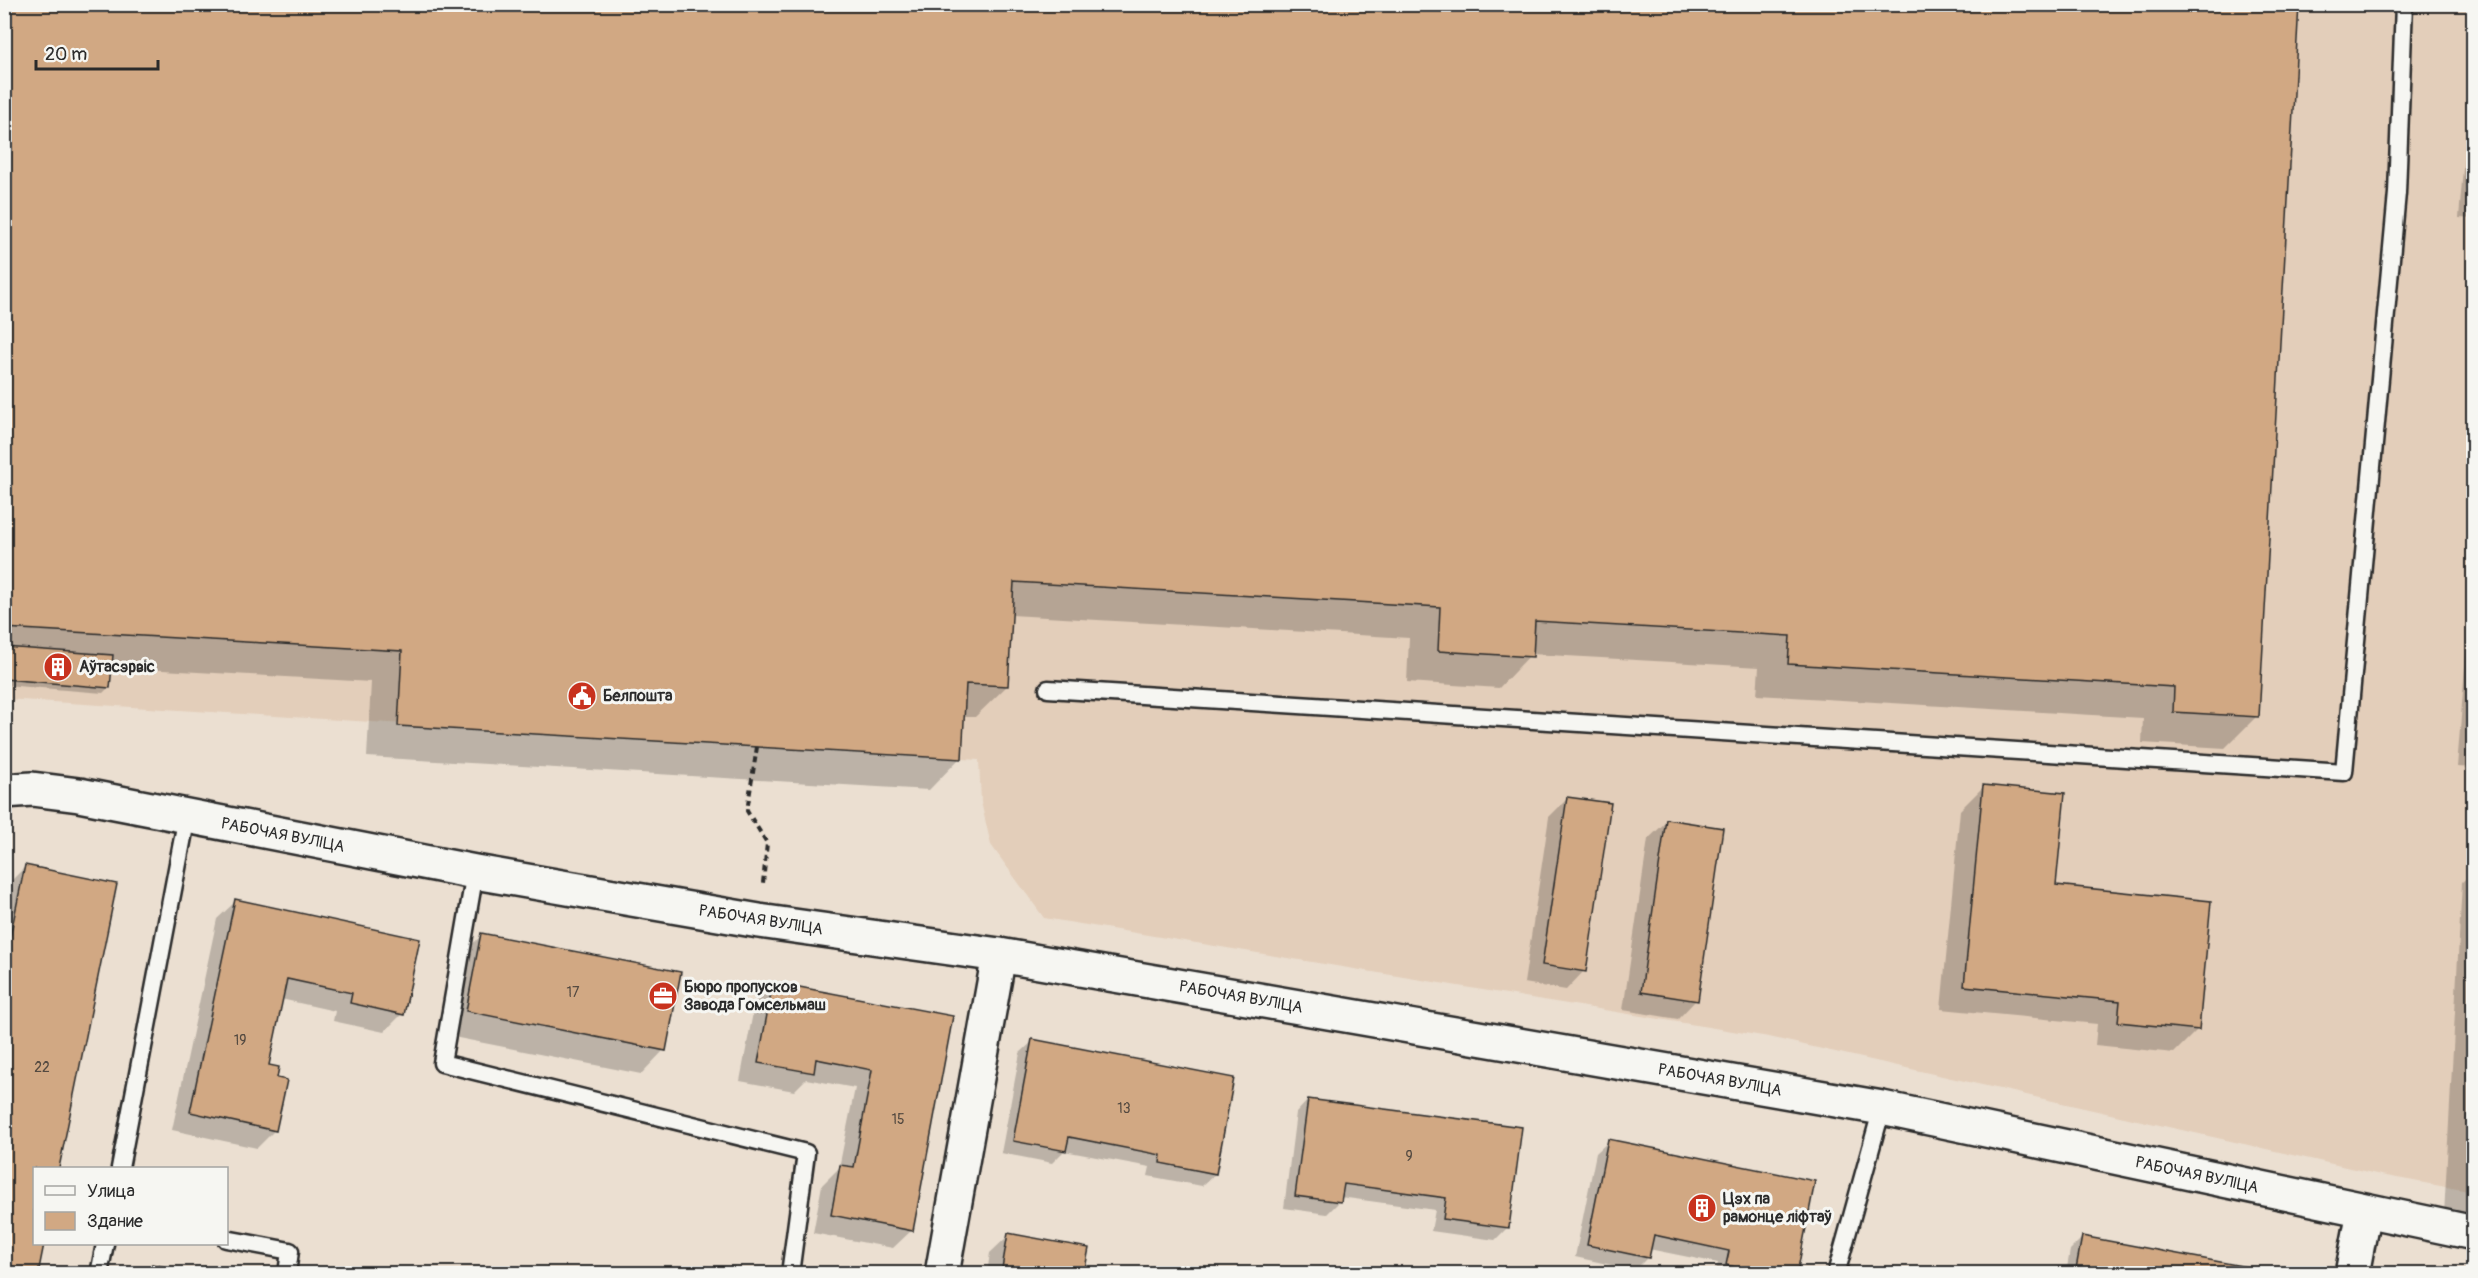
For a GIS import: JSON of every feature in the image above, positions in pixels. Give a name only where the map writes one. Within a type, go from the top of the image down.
[{"type":"street","name":"РАБОЧАЯ ВУЛІЦА","points":[[4,791],[32,789],[67,794],[475,872],[759,921],[999,955],[1882,1108],[2474,1233]]},
{"type":"street","points":[[942,1274],[999,955]]},
{"type":"street","points":[[2352,1274],[2364,1211]]},
{"type":"lane","points":[[1048,689],[2344,771],[2397,193],[2404,4]]},
{"type":"lane","points":[[120,1167],[187,816]]},
{"type":"lane","points":[[475,872],[442,1063],[806,1153],[790,1274]]},
{"type":"lane","points":[[1836,1274],[1882,1108]]},
{"type":"lane","points":[[228,1239],[290,1251],[287,1274]]},
{"type":"lane","points":[[99,1274],[105,1245]]},
{"type":"path","points":[[757,747],[747,811],[767,843],[759,921]]},
{"type":"shaded area","points":[[4,5],[2473,5],[2473,1192],[2381,1175],[1769,1037],[1044,918],[991,845],[981,802],[979,760],[5,699]]},
{"type":"building","points":[[4,4],[2299,4],[2259,717],[2173,712],[2174,687],[1788,664],[1790,636],[1535,621],[1533,657],[1438,651],[1440,607],[1014,582],[1008,686],[966,684],[962,759],[398,726],[402,651],[4,628]]},
{"type":"building","name":"Аўтасэрвіс","points":[[4,647],[113,655],[110,688],[4,679]]},
{"type":"building","points":[[1983,785],[2065,793],[2056,885],[2211,901],[2199,1030],[2118,1022],[2120,1001],[1964,986]]},
{"type":"building","points":[[1567,797],[1611,803],[1586,972],[1542,965]]},
{"type":"building","points":[[1666,819],[1723,828],[1698,1001],[1641,992]]},
{"type":"building","points":[[25,865],[117,884],[59,1167],[33,1167],[33,1245],[44,1245],[38,1274],[4,1274],[4,966]]},
{"type":"building","points":[[235,899],[420,939],[404,1015],[350,1003],[352,993],[287,979],[269,1065],[279,1067],[277,1078],[287,1080],[276,1131],[190,1112]]},
{"type":"building","points":[[481,933],[681,972],[666,1051],[466,1011]]},
{"type":"building","points":[[773,982],[953,1016],[913,1231],[831,1215],[840,1165],[854,1167],[872,1070],[816,1059],[814,1073],[758,1063]]},
{"type":"building","points":[[1032,1039],[1234,1078],[1216,1174],[1160,1163],[1161,1155],[1069,1137],[1066,1151],[1013,1141]]},
{"type":"building","points":[[2474,1071],[2474,1192],[2467,1192]]},
{"type":"building","points":[[1308,1099],[1522,1127],[1509,1228],[1443,1219],[1446,1198],[1344,1184],[1341,1202],[1295,1196]]},
{"type":"building","name":"Цэх па рамонце ліфтаў","points":[[1608,1139],[1815,1181],[1797,1274],[1769,1274],[1726,1265],[1729,1251],[1654,1235],[1649,1258],[1587,1245]]},
{"type":"building","points":[[1008,1233],[1089,1248],[1084,1274],[1001,1274]]},
{"type":"building","points":[[2082,1236],[2279,1273],[2075,1274]]},
{"type":"building","points":[[152,1264],[198,1274],[150,1274]]},
{"type":"place","name":"Аўтасэрвіс","points":[[58,667]]},
{"type":"place","name":"Белпошта","points":[[582,696]]},
{"type":"place","name":"Бюро пропусков Завода Гомсельмаш","points":[[663,996]]},
{"type":"place","name":"Цэх па рамонце ліфтаў","points":[[1702,1208]]}]
